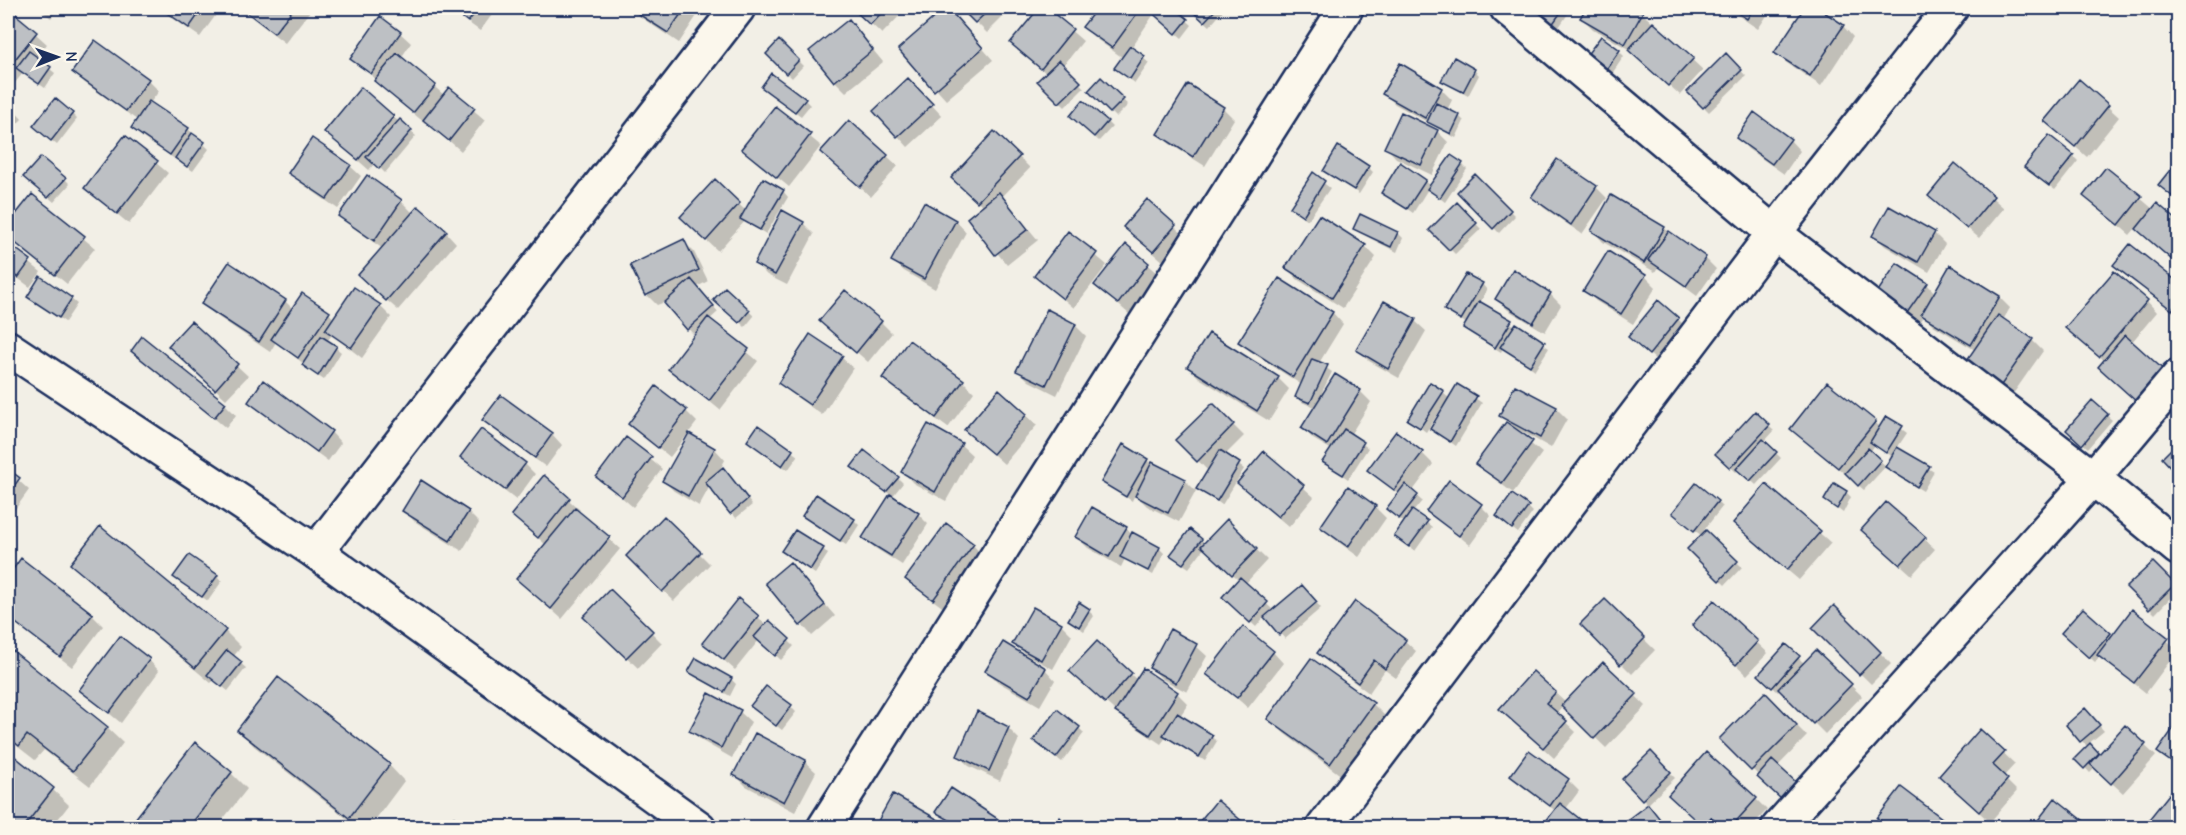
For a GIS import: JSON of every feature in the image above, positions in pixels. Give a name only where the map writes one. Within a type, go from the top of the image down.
[{"type":"street","points":[[316,552],[738,8]]},
{"type":"street","points":[[824,828],[1346,8]]},
{"type":"street","points":[[1507,8],[1774,233],[2093,478],[2178,548]]},
{"type":"street","points":[[1323,828],[1774,233],[1951,8]]},
{"type":"street","points":[[8,348],[316,552],[699,828]]},
{"type":"street","points":[[1778,828],[2093,478],[2178,377]]},
{"type":"building","points":[[8,8],[37,32],[8,68]]},
{"type":"building","points":[[160,8],[203,8],[189,28]]},
{"type":"building","points":[[241,8],[294,8],[274,33]]},
{"type":"building","points":[[450,8],[479,8],[468,22]]},
{"type":"building","points":[[629,8],[685,8],[668,33]]},
{"type":"building","points":[[852,8],[886,8],[870,25]]},
{"type":"building","points":[[945,8],[948,8],[983,48],[934,91],[898,49]]},
{"type":"building","points":[[960,8],[991,8],[975,23]]},
{"type":"building","points":[[1039,8],[1047,8],[1073,29],[1041,69],[1010,43]]},
{"type":"building","points":[[1097,8],[1141,8],[1112,48],[1082,27]]},
{"type":"building","points":[[1149,8],[1175,8],[1188,19],[1176,34]]},
{"type":"building","points":[[1189,8],[1217,8],[1204,22]]},
{"type":"building","points":[[1532,8],[1564,8],[1549,29]]},
{"type":"building","points":[[1586,8],[1636,8],[1643,12],[1625,44],[1580,18]]},
{"type":"building","points":[[1730,8],[1754,8],[1747,19]]},
{"type":"building","points":[[1804,8],[1818,8],[1844,25],[1810,76],[1774,53]]},
{"type":"building","points":[[380,16],[401,32],[371,74],[350,59]]},
{"type":"building","points":[[849,19],[873,50],[834,82],[809,51]]},
{"type":"building","points":[[1653,22],[1694,58],[1668,86],[1628,50]]},
{"type":"building","points":[[1601,36],[1620,50],[1603,74],[1583,60]]},
{"type":"building","points":[[95,40],[149,79],[126,111],[72,72]]},
{"type":"building","points":[[779,40],[799,60],[786,74],[766,54]]},
{"type":"building","points":[[1130,46],[1145,56],[1130,79],[1114,68]]},
{"type":"building","points":[[29,51],[51,67],[39,84],[16,68]]},
{"type":"building","points":[[397,53],[436,85],[413,113],[374,81]]},
{"type":"building","points":[[1726,53],[1742,70],[1703,108],[1687,92]]},
{"type":"building","points":[[1454,57],[1475,69],[1463,92],[1441,81]]},
{"type":"building","points":[[1059,60],[1081,82],[1059,103],[1037,81]]},
{"type":"building","points":[[1400,63],[1442,88],[1425,118],[1382,94]]},
{"type":"building","points":[[771,73],[806,99],[795,112],[761,87]]},
{"type":"building","points":[[1101,77],[1124,99],[1110,113],[1088,91]]},
{"type":"building","points":[[908,78],[933,104],[897,137],[873,111]]},
{"type":"building","points":[[2079,79],[2109,105],[2075,147],[2044,121]]},
{"type":"building","points":[[1188,84],[1224,107],[1193,157],[1157,134]]},
{"type":"building","points":[[361,87],[394,116],[358,160],[324,132]]},
{"type":"building","points":[[449,87],[475,108],[449,141],[423,120]]},
{"type":"building","points":[[55,98],[73,113],[51,141],[33,126]]},
{"type":"building","points":[[1083,100],[1108,121],[1094,137],[1070,116]]},
{"type":"building","points":[[149,101],[189,128],[170,155],[131,128]]},
{"type":"building","points":[[1436,103],[1460,115],[1451,134],[1427,122]]},
{"type":"building","points":[[775,106],[811,134],[777,178],[741,149]]},
{"type":"building","points":[[1401,112],[1438,130],[1421,165],[1384,148]]},
{"type":"building","points":[[1754,112],[1791,139],[1772,164],[1736,138]]},
{"type":"building","points":[[400,119],[412,130],[379,169],[366,157]]},
{"type":"building","points":[[849,120],[888,155],[860,187],[820,152]]},
{"type":"building","points":[[994,131],[1020,156],[977,202],[951,178]]},
{"type":"building","points":[[192,133],[205,142],[187,167],[175,158]]},
{"type":"building","points":[[125,135],[158,161],[117,214],[84,188]]},
{"type":"building","points":[[2049,135],[2074,155],[2049,186],[2024,167]]},
{"type":"building","points":[[312,138],[351,165],[327,199],[288,173]]},
{"type":"building","points":[[1338,146],[1369,166],[1354,190],[1323,171]]},
{"type":"building","points":[[1451,155],[1463,163],[1440,198],[1427,189]]},
{"type":"building","points":[[41,157],[66,178],[48,198],[23,177]]},
{"type":"building","points":[[1557,159],[1597,186],[1571,225],[1531,197]]},
{"type":"building","points":[[2178,160],[2178,198],[2177,200],[2158,185]]},
{"type":"building","points":[[1400,162],[1426,180],[1407,209],[1381,193]]},
{"type":"building","points":[[1955,163],[1994,196],[1967,229],[1928,196]]},
{"type":"building","points":[[2106,167],[2142,196],[2119,225],[2083,196]]},
{"type":"building","points":[[1313,172],[1325,181],[1303,216],[1290,207]]},
{"type":"building","points":[[1475,174],[1511,210],[1493,229],[1457,192]]},
{"type":"building","points":[[367,175],[402,200],[374,241],[338,216]]},
{"type":"building","points":[[763,178],[784,190],[760,230],[740,219]]},
{"type":"building","points":[[715,179],[740,203],[706,241],[680,217]]},
{"type":"building","points":[[999,192],[1028,229],[995,255],[967,218]]},
{"type":"building","points":[[32,194],[85,236],[55,275],[8,237],[8,224]]},
{"type":"building","points":[[1611,195],[1665,227],[1644,263],[1591,231]]},
{"type":"building","points":[[1147,199],[1176,225],[1153,252],[1123,227]]},
{"type":"building","points":[[924,202],[956,220],[924,279],[891,261]]},
{"type":"building","points":[[1457,202],[1477,223],[1449,250],[1429,230]]},
{"type":"building","points":[[2157,203],[2178,221],[2178,265],[2136,229]]},
{"type":"building","points":[[418,206],[447,231],[386,301],[358,275]]},
{"type":"building","points":[[1889,206],[1935,232],[1918,262],[1872,236]]},
{"type":"building","points":[[782,210],[804,222],[775,275],[754,264]]},
{"type":"building","points":[[1360,214],[1398,232],[1391,247],[1353,229]]},
{"type":"building","points":[[1319,215],[1366,245],[1332,298],[1285,268]]},
{"type":"building","points":[[1068,231],[1097,253],[1063,299],[1034,276]]},
{"type":"building","points":[[1669,231],[1706,257],[1686,286],[1648,260]]},
{"type":"building","points":[[684,239],[699,270],[645,296],[630,265]]},
{"type":"building","points":[[8,243],[31,260],[18,278],[8,270]]},
{"type":"building","points":[[1126,244],[1149,263],[1118,304],[1094,285]]},
{"type":"building","points":[[2130,244],[2178,282],[2178,302],[2172,310],[2113,265]]},
{"type":"building","points":[[1608,251],[1646,275],[1621,314],[1583,291]]},
{"type":"building","points":[[229,262],[286,300],[259,342],[201,304]]},
{"type":"building","points":[[1897,263],[1928,283],[1902,320],[1872,300]]},
{"type":"building","points":[[1950,265],[2000,296],[1971,345],[1921,315]]},
{"type":"building","points":[[1513,269],[1551,293],[1533,323],[1495,299]]},
{"type":"building","points":[[2114,271],[2148,300],[2099,357],[2065,328]]},
{"type":"building","points":[[1466,274],[1483,283],[1461,320],[1444,310]]},
{"type":"building","points":[[40,276],[72,298],[59,318],[27,297]]},
{"type":"building","points":[[1279,278],[1333,312],[1293,377],[1238,342]]},
{"type":"building","points":[[691,279],[714,306],[687,330],[664,303]]},
{"type":"building","points":[[354,287],[381,305],[351,348],[325,330]]},
{"type":"building","points":[[725,287],[750,310],[739,323],[713,300]]},
{"type":"building","points":[[845,290],[882,321],[856,353],[819,321]]},
{"type":"building","points":[[302,293],[330,312],[298,358],[271,339]]},
{"type":"building","points":[[1658,300],[1679,318],[1649,355],[1628,337]]},
{"type":"building","points":[[1384,301],[1416,319],[1388,369],[1356,350]]},
{"type":"building","points":[[1479,301],[1512,320],[1495,348],[1463,328]]},
{"type":"building","points":[[1047,309],[1076,324],[1046,385],[1016,371]]},
{"type":"building","points":[[1998,315],[2033,339],[1995,394],[1960,370]]},
{"type":"building","points":[[708,317],[749,349],[709,401],[668,369]]},
{"type":"building","points":[[191,321],[238,364],[215,390],[168,346]]},
{"type":"building","points":[[1516,323],[1545,342],[1530,366],[1500,347]]},
{"type":"building","points":[[1209,333],[1279,377],[1257,411],[1187,367]]},
{"type":"building","points":[[810,334],[843,356],[810,405],[778,383]]},
{"type":"building","points":[[2125,335],[2166,372],[2138,403],[2098,367]]},
{"type":"building","points":[[142,336],[226,403],[214,418],[131,351]]},
{"type":"building","points":[[321,336],[337,346],[318,376],[302,365]]},
{"type":"building","points":[[909,340],[964,380],[936,418],[882,378]]},
{"type":"building","points":[[1312,359],[1328,365],[1310,403],[1295,397]]},
{"type":"building","points":[[1335,374],[1361,390],[1327,445],[1301,428]]},
{"type":"building","points":[[263,380],[332,431],[317,452],[248,402]]},
{"type":"building","points":[[1430,382],[1444,391],[1420,428],[1407,420]]},
{"type":"building","points":[[1827,382],[1876,421],[1838,468],[1790,429]]},
{"type":"building","points":[[1457,384],[1477,396],[1450,442],[1430,429]]},
{"type":"building","points":[[1515,385],[1557,407],[1540,438],[1499,416]]},
{"type":"building","points":[[656,386],[687,410],[658,448],[628,424]]},
{"type":"building","points":[[999,389],[1027,414],[993,454],[964,430]]},
{"type":"building","points":[[501,395],[553,433],[535,458],[482,420]]},
{"type":"building","points":[[2092,400],[2108,414],[2082,445],[2066,430]]},
{"type":"building","points":[[1213,403],[1234,424],[1197,462],[1175,440]]},
{"type":"building","points":[[1755,411],[1770,425],[1730,468],[1715,454]]},
{"type":"building","points":[[1886,416],[1903,426],[1886,453],[1870,442]]},
{"type":"building","points":[[1506,422],[1533,441],[1502,483],[1475,464]]},
{"type":"building","points":[[928,424],[962,443],[935,492],[901,472]]},
{"type":"building","points":[[758,425],[793,450],[782,466],[747,441]]},
{"type":"building","points":[[481,429],[526,463],[505,490],[460,457]]},
{"type":"building","points":[[1344,429],[1364,442],[1343,475],[1322,462]]},
{"type":"building","points":[[1396,431],[1423,452],[1394,490],[1367,470]]},
{"type":"building","points":[[689,433],[715,448],[688,496],[662,481]]},
{"type":"building","points":[[626,437],[652,457],[622,497],[596,477]]},
{"type":"building","points":[[1763,439],[1777,452],[1750,481],[1736,469]]},
{"type":"building","points":[[2178,442],[2178,475],[2162,458]]},
{"type":"building","points":[[1123,444],[1148,459],[1126,497],[1101,482]]},
{"type":"building","points":[[1897,447],[1930,466],[1917,487],[1885,467]]},
{"type":"building","points":[[1868,448],[1881,460],[1858,486],[1845,473]]},
{"type":"building","points":[[864,450],[899,477],[886,492],[851,467]]},
{"type":"building","points":[[1220,450],[1240,463],[1217,501],[1196,489]]},
{"type":"building","points":[[1264,451],[1304,485],[1278,517],[1237,483]]},
{"type":"building","points":[[1152,462],[1186,479],[1168,513],[1135,496]]},
{"type":"building","points":[[723,467],[748,499],[730,514],[705,482]]},
{"type":"building","points":[[8,469],[20,478],[8,494]]},
{"type":"building","points":[[544,475],[570,498],[538,538],[511,515]]},
{"type":"building","points":[[421,480],[469,511],[450,541],[402,511]]},
{"type":"building","points":[[1449,480],[1482,504],[1459,536],[1426,511]]},
{"type":"building","points":[[1696,483],[1718,501],[1694,531],[1672,513]]},
{"type":"building","points":[[1834,483],[1847,491],[1837,509],[1824,500]]},
{"type":"building","points":[[1405,484],[1418,495],[1399,519],[1386,509]]},
{"type":"building","points":[[1766,484],[1821,531],[1787,570],[1733,523]]},
{"type":"building","points":[[1348,486],[1376,506],[1348,547],[1320,527]]},
{"type":"building","points":[[816,494],[855,519],[840,541],[802,516]]},
{"type":"building","points":[[890,494],[919,513],[891,556],[862,538]]},
{"type":"building","points":[[1512,494],[1529,506],[1512,529],[1496,516]]},
{"type":"building","points":[[1886,502],[1926,537],[1900,565],[1861,530]]},
{"type":"building","points":[[1092,507],[1127,527],[1109,557],[1075,537]]},
{"type":"building","points":[[575,508],[610,537],[551,609],[516,579]]},
{"type":"building","points":[[1412,510],[1428,521],[1409,547],[1394,536]]},
{"type":"building","points":[[664,516],[701,552],[662,592],[626,556]]},
{"type":"building","points":[[1227,519],[1257,549],[1232,575],[1201,546]]},
{"type":"building","points":[[946,523],[974,544],[933,600],[905,579]]},
{"type":"building","points":[[100,526],[226,630],[195,668],[70,564]]},
{"type":"building","points":[[1190,529],[1202,539],[1183,564],[1170,555]]},
{"type":"building","points":[[795,530],[824,548],[810,570],[781,551]]},
{"type":"building","points":[[1706,530],[1738,561],[1719,581],[1687,549]]},
{"type":"building","points":[[1132,532],[1160,547],[1148,571],[1120,557]]},
{"type":"building","points":[[189,555],[218,575],[202,597],[173,577]]},
{"type":"building","points":[[21,558],[93,614],[60,657],[8,617],[8,576]]},
{"type":"building","points":[[790,562],[825,605],[800,626],[765,583]]},
{"type":"building","points":[[2153,562],[2175,584],[2149,610],[2126,587]]},
{"type":"building","points":[[1240,577],[1268,602],[1250,623],[1222,597]]},
{"type":"building","points":[[1302,585],[1317,602],[1279,635],[1264,617]]},
{"type":"building","points":[[610,589],[653,631],[626,658],[583,617]]},
{"type":"building","points":[[738,598],[759,616],[724,660],[702,643]]},
{"type":"building","points":[[1605,599],[1645,638],[1620,665],[1580,624]]},
{"type":"building","points":[[1714,600],[1758,641],[1736,665],[1692,625]]},
{"type":"building","points":[[1355,601],[1406,640],[1385,669],[1374,660],[1358,683],[1317,653]]},
{"type":"building","points":[[1079,602],[1090,609],[1079,627],[1068,620]]},
{"type":"building","points":[[1834,605],[1881,652],[1859,675],[1812,628]]},
{"type":"building","points":[[1033,607],[1062,623],[1041,660],[1012,644]]},
{"type":"building","points":[[2083,608],[2111,633],[2089,658],[2061,633]]},
{"type":"building","points":[[2132,609],[2169,638],[2134,683],[2097,655]]},
{"type":"building","points":[[769,620],[790,639],[775,656],[754,637]]},
{"type":"building","points":[[1243,626],[1274,651],[1237,698],[1206,674]]},
{"type":"building","points":[[1170,629],[1197,644],[1176,683],[1149,668]]},
{"type":"building","points":[[120,636],[150,659],[109,713],[79,690]]},
{"type":"building","points":[[1097,641],[1132,673],[1105,703],[1069,671]]},
{"type":"building","points":[[1003,642],[1046,668],[1029,697],[985,671]]},
{"type":"building","points":[[1786,644],[1800,656],[1772,688],[1758,675]]},
{"type":"building","points":[[8,647],[108,727],[73,771],[27,735],[19,746],[8,737]]},
{"type":"building","points":[[227,650],[242,662],[222,687],[207,675]]},
{"type":"building","points":[[1816,650],[1852,684],[1813,724],[1778,689]]},
{"type":"building","points":[[696,658],[732,678],[724,692],[688,672]]},
{"type":"building","points":[[1311,658],[1374,703],[1330,764],[1267,719]]},
{"type":"building","points":[[1603,662],[1637,694],[1594,739],[1561,706]]},
{"type":"building","points":[[1143,668],[1178,692],[1150,735],[1115,712]]},
{"type":"building","points":[[1533,671],[1556,692],[1546,703],[1567,721],[1543,748],[1499,709]]},
{"type":"building","points":[[278,677],[390,764],[349,818],[237,730]]},
{"type":"building","points":[[2178,680],[2178,700],[2169,691]]},
{"type":"building","points":[[766,686],[792,705],[776,726],[750,706]]},
{"type":"building","points":[[1765,692],[1797,725],[1751,771],[1719,739]]},
{"type":"building","points":[[709,693],[741,710],[721,748],[689,731]]},
{"type":"building","points":[[2085,708],[2100,725],[2080,742],[2066,725]]},
{"type":"building","points":[[1057,709],[1080,727],[1056,758],[1033,740]]},
{"type":"building","points":[[977,711],[1009,727],[989,771],[957,756]]},
{"type":"building","points":[[1177,713],[1213,735],[1199,757],[1163,735]]},
{"type":"building","points":[[2125,725],[2146,744],[2111,784],[2090,764]]},
{"type":"building","points":[[1980,729],[2005,752],[1993,765],[2008,779],[1979,812],[1939,776]]},
{"type":"building","points":[[2173,729],[2178,733],[2177,766],[2157,752]]},
{"type":"building","points":[[755,733],[806,760],[784,802],[733,775]]},
{"type":"building","points":[[195,742],[232,772],[188,828],[128,828]]},
{"type":"building","points":[[2090,743],[2099,753],[2084,769],[2074,759]]},
{"type":"building","points":[[1529,750],[1569,779],[1550,806],[1510,776]]},
{"type":"building","points":[[8,751],[54,788],[23,828],[8,828]]},
{"type":"building","points":[[1651,751],[1671,772],[1642,800],[1622,779]]},
{"type":"building","points":[[1706,752],[1757,798],[1730,828],[1722,828],[1711,817],[1703,827],[1668,795]]},
{"type":"building","points":[[1772,760],[1796,782],[1781,799],[1757,777]]},
{"type":"building","points":[[2178,783],[2178,828],[2153,828],[2146,823]]},
{"type":"building","points":[[1901,787],[1943,819],[1936,828],[1890,828],[1877,818]]},
{"type":"building","points":[[951,788],[998,819],[992,828],[949,828],[953,822],[935,812]]},
{"type":"building","points":[[893,794],[944,823],[941,828],[874,828]]},
{"type":"building","points":[[2055,798],[2093,828],[2032,828]]},
{"type":"building","points":[[1217,800],[1250,828],[1194,828]]},
{"type":"building","points":[[1560,803],[1586,824],[1584,828],[1554,828],[1546,821]]},
{"type":"building","points":[[1648,804],[1667,828],[1633,828],[1627,820]]},
{"type":"building","points":[[454,817],[467,828],[445,828]]},
{"type":"building","points":[[1060,817],[1070,828],[1050,828]]}]
